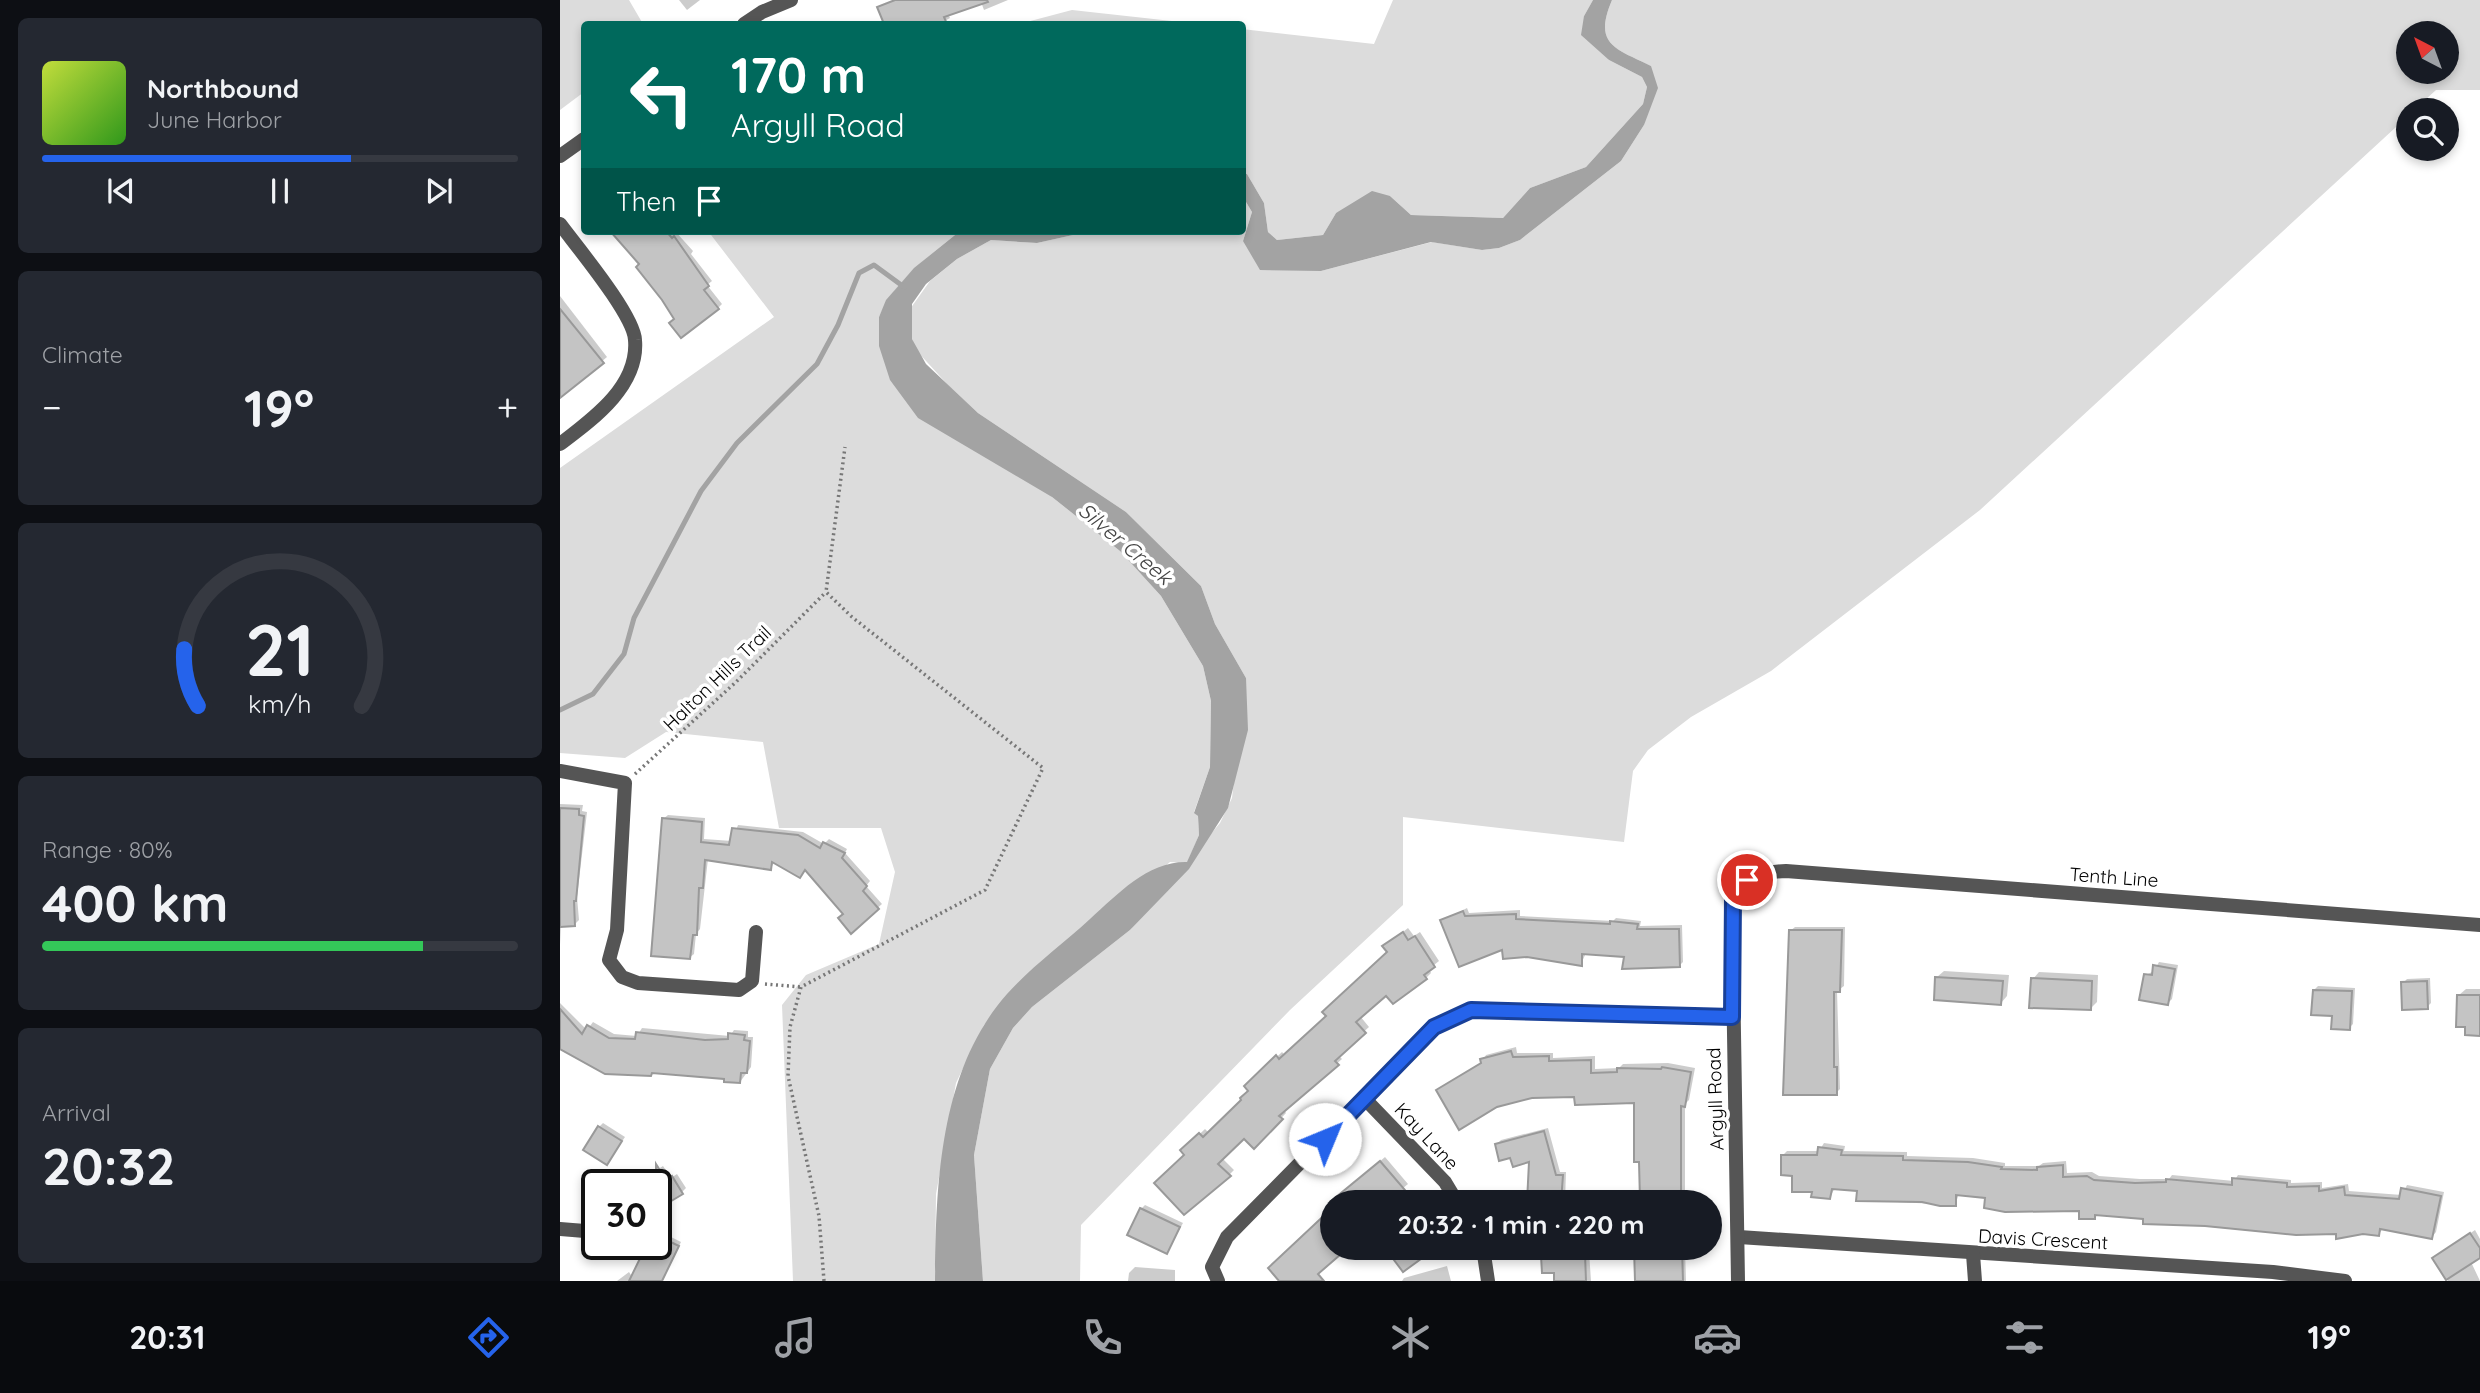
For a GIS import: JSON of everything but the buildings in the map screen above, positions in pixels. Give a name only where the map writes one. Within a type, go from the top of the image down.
[{"type":"street","points":[[748,21],[791,0]]},
{"type":"street","points":[[560,156],[581,141]]},
{"type":"street","points":[[560,224],[623,312],[636,339],[631,374],[596,417],[560,444]]},
{"type":"street","points":[[560,771],[625,783],[617,930],[609,960],[622,977],[638,984],[739,990],[752,981],[756,932]]},
{"type":"street","name":"Tenth Line","points":[[1747,880],[1760,873],[1786,871],[2480,925]]},
{"type":"street","name":"Argyll Road","points":[[1738,1281],[1732,1017],[1733,898],[1747,880]]},
{"type":"street","points":[[1218,1281],[1212,1267],[1227,1237],[1434,1027],[1471,1010],[1732,1017]]},
{"type":"street","name":"Kay Lane","points":[[1365,1099],[1450,1190]]},
{"type":"street","points":[[560,1229],[581,1231]]},
{"type":"street","name":"Davis Crescent","points":[[1739,1237],[2273,1272],[2346,1281]]},
{"type":"street","points":[[1973,1254],[1975,1281]]},
{"type":"street","points":[[1485,1260],[1488,1281]]},
{"type":"path","points":[[752,981],[774,987],[801,987],[985,890],[1044,768],[852,617],[826,592],[845,447]]},
{"type":"path","name":"Halton Hills Trail","points":[[625,783],[736,682],[826,592]]},
{"type":"path","points":[[801,987],[790,1027],[788,1076],[819,1216],[824,1281]]},
{"type":"shaded area","points":[[560,0],[629,0],[641,21],[581,21],[581,94],[560,110]]},
{"type":"shaded area","points":[[1393,0],[1593,0],[1584,16],[1609,60],[1642,77],[1647,87],[1643,104],[1586,167],[1530,188],[1503,218],[1411,215],[1390,196],[1336,213],[1323,235],[1277,240],[1268,232],[1264,203],[1246,174],[1246,29],[1374,44]]},
{"type":"shaded area","points":[[1612,0],[2480,0],[2480,90],[2436,90],[2427,98],[2396,98],[2396,127],[1980,510],[1771,671],[1691,717],[1648,750],[1633,771],[1624,842],[1403,817],[1403,905],[1290,1010],[1081,1225],[1080,1281],[983,1281],[974,1155],[990,1069],[1013,1028],[1032,1007],[1130,930],[1220,823],[1232,798],[1246,678],[1215,624],[1201,586],[1126,512],[978,413],[948,385],[916,350],[912,339],[910,309],[930,281],[957,259],[991,240],[1037,243],[1073,235],[1245,235],[1243,241],[1321,271],[1432,242],[1482,250],[1499,248],[1520,240],[1621,161],[1644,125],[1651,66],[1618,49],[1606,36],[1607,15]]},
{"type":"shaded area","points":[[1072,10],[1172,21],[1030,21]]},
{"type":"shaded area","points":[[1246,202],[1252,212],[1246,231]]},
{"type":"shaded area","points":[[711,235],[955,235],[903,280],[879,317],[1052,497],[1120,551],[1161,596],[1203,666],[1211,701],[1210,767],[1194,812],[1198,816],[1199,835],[1187,863],[1170,862],[984,1025],[956,1083],[936,1194],[935,1281],[793,1281],[782,1005],[806,975],[879,944],[895,872],[881,828],[779,828],[763,742],[666,732],[625,758],[560,753],[560,468],[774,317]]},
{"type":"water","points":[[1593,0],[1612,0],[1605,27],[1606,36],[1618,49],[1651,66],[1658,88],[1644,125],[1621,161],[1520,240],[1499,248],[1482,250],[1431,242],[1321,271],[1260,270],[1243,241],[1252,212],[1246,202],[1246,174],[1264,203],[1268,232],[1277,240],[1323,235],[1336,213],[1372,191],[1390,196],[1411,215],[1503,218],[1530,188],[1586,167],[1643,104],[1647,87],[1642,77],[1609,60],[1581,35],[1584,16]]},
{"type":"water","name":"Silver Creek","points":[[955,235],[1073,235],[1037,243],[991,240],[957,259],[926,284],[912,304],[912,339],[926,364],[978,413],[1126,512],[1201,586],[1215,624],[1246,678],[1248,730],[1228,808],[1189,869],[1130,930],[1032,1007],[1013,1028],[990,1069],[974,1155],[983,1281],[935,1281],[940,1168],[955,1093],[967,1058],[984,1024],[1007,994],[1037,965],[1134,881],[1159,867],[1187,862],[1199,835],[1198,816],[1194,813],[1210,767],[1211,701],[1203,666],[1161,596],[1120,551],[1052,497],[918,418],[890,380],[879,346],[879,317],[886,300],[914,268]]},
{"type":"waterway","points":[[560,710],[593,694],[624,654],[634,618],[701,491],[737,443],[817,364],[838,325],[859,273],[874,265],[904,287]]},
{"type":"route","points":[[1325,1139],[1434,1027],[1471,1010],[1564,1010],[1698,1018],[1732,1017],[1733,898],[1747,880]]}]
